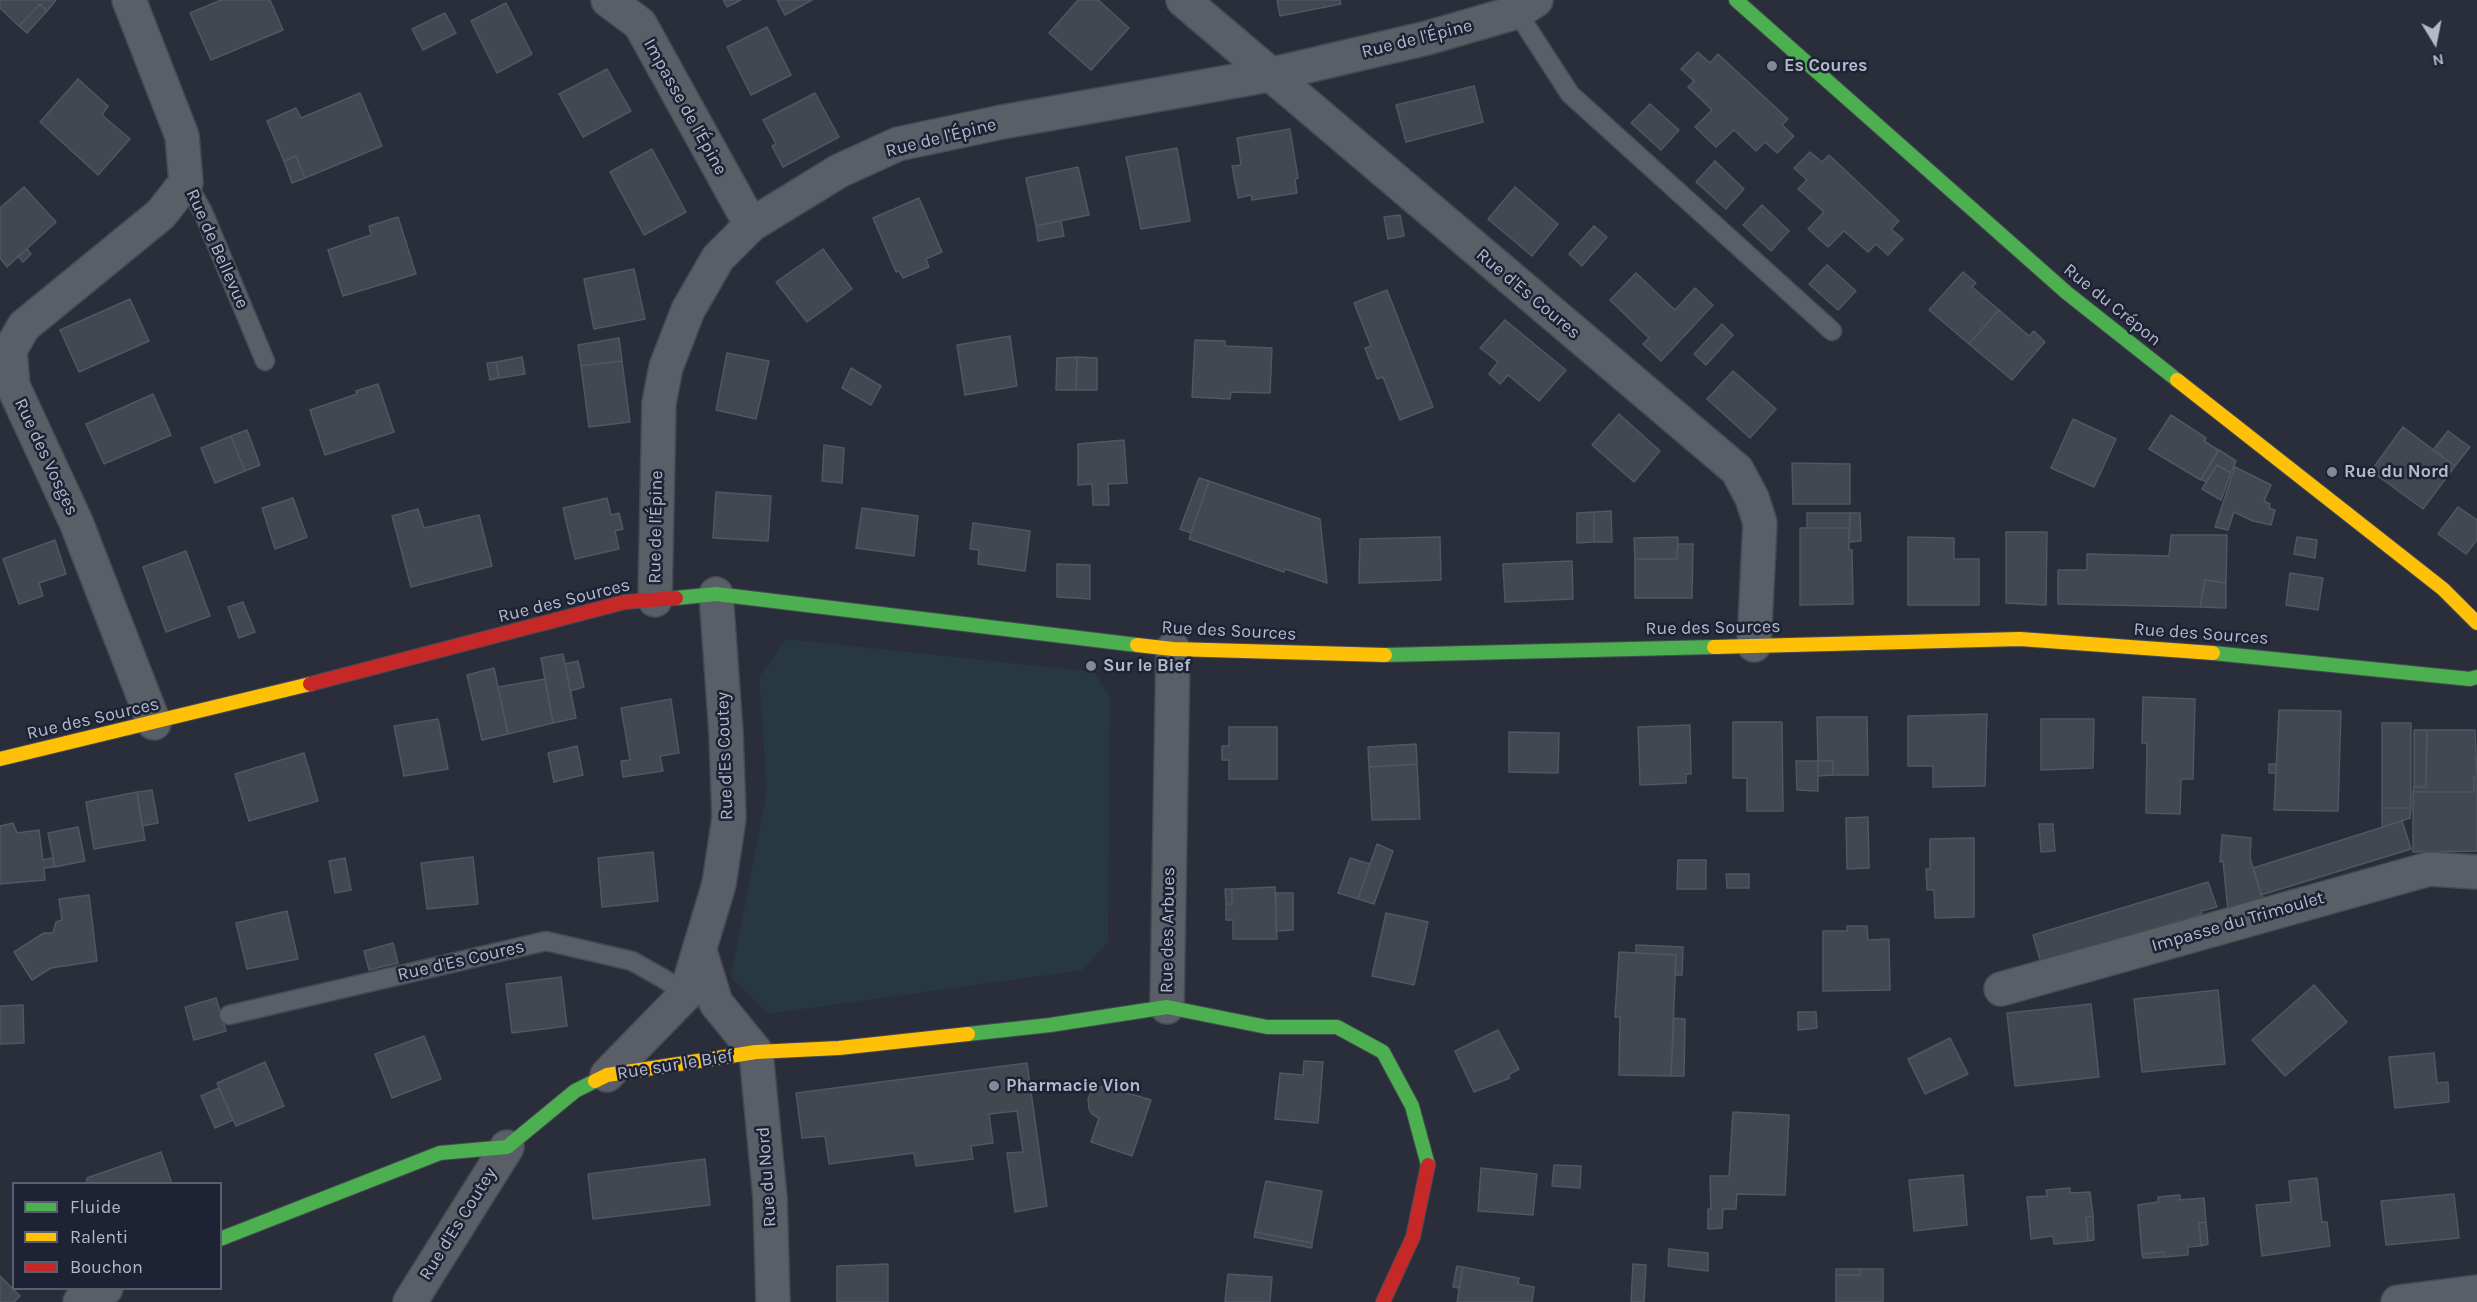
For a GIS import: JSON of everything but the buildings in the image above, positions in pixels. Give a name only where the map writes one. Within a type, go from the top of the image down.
[{"type":"street","name":"Rue de Bellevue","points":[[129,0],[182,136],[186,182]]},
{"type":"street","name":"Impasse de l'Épine","points":[[608,0],[640,24],[751,225]]},
{"type":"street","name":"Rue d'Es Coures","points":[[1183,0],[1737,470],[1752,498],[1760,523],[1754,645]]},
{"type":"street","name":"Rue du Crépon","points":[[1736,0],[2067,293],[2443,589],[2477,623]]},
{"type":"street","name":"Rue de l'Épine","points":[[655,600],[659,403],[666,367],[688,310],[718,258],[751,225],[839,171],[898,144],[1002,122],[1269,75],[1427,38],[1526,6]]},
{"type":"street","name":"Rue des Vosges","points":[[154,723],[76,522],[13,386],[10,350],[24,326],[161,214],[186,182]]},
{"type":"street","name":"Rue des Sources","points":[[0,759],[388,665],[625,602],[716,594],[1173,649],[1376,655],[2020,639],[2257,656],[2470,679],[2477,677]]},
{"type":"street","name":"Rue d'Es Coutey","points":[[607,1075],[686,994],[719,884],[729,818],[726,732],[716,594]]},
{"type":"street","name":"Rue des Arbues","points":[[1173,649],[1167,1007],[1267,1027],[1337,1027],[1383,1053],[1412,1106],[1428,1163],[1413,1237],[1383,1302]]},
{"type":"street","name":"Impasse du Trimoulet","points":[[2001,989],[2429,868],[2477,872]]},
{"type":"street","points":[[700,951],[716,1003],[756,1052]]},
{"type":"street","name":"Rue sur le Bief","points":[[507,1147],[575,1091],[607,1075],[756,1052],[838,1047],[1050,1025],[1167,1007]]},
{"type":"street","name":"Rue du Nord","points":[[756,1052],[770,1198],[773,1302]]},
{"type":"street","name":"Rue d'Es Coutey","points":[[410,1302],[507,1147]]},
{"type":"street","points":[[222,1238],[440,1153],[507,1147]]},
{"type":"street","points":[[80,1302],[102,1290]]},
{"type":"street","points":[[2398,1302],[2477,1292]]},
{"type":"lane","points":[[1526,6],[1569,94],[1833,331]]},
{"type":"lane","name":"Rue de Bellevue","points":[[186,182],[204,212],[265,361]]},
{"type":"lane","name":"Rue d'Es Coures","points":[[230,1015],[546,941],[632,961],[686,994]]},
{"type":"shaded area","points":[[786,639],[1094,672],[1110,697],[1108,941],[1083,970],[767,1014],[731,977],[767,791],[759,677]]},
{"type":"traffic: fast","points":[[1736,0],[2067,293],[2177,380]]},
{"type":"traffic: fast","points":[[676,598],[716,594],[1137,645]]},
{"type":"traffic: fast","points":[[1385,655],[1714,647]]},
{"type":"traffic: fast","points":[[2213,653],[2470,679],[2477,677]]},
{"type":"traffic: fast","points":[[968,1034],[1050,1025],[1167,1007],[1267,1027],[1337,1027],[1383,1052],[1412,1106],[1428,1165]]},
{"type":"traffic: fast","points":[[222,1238],[440,1153],[507,1147],[575,1091],[595,1081]]},
{"type":"traffic: slow","points":[[2177,380],[2443,589],[2477,623]]},
{"type":"traffic: slow","points":[[1714,647],[2020,639],[2213,653]]},
{"type":"traffic: slow","points":[[1137,645],[1173,649],[1385,655]]},
{"type":"traffic: slow","points":[[0,759],[310,684]]},
{"type":"traffic: slow","points":[[595,1081],[607,1075],[756,1052],[839,1048],[968,1034]]},
{"type":"traffic: jam","points":[[310,684],[625,602],[676,598]]},
{"type":"traffic: jam","points":[[1383,1302],[1413,1237],[1428,1165]]},
{"type":"place","name":"Es Coures","points":[[1772,66]]},
{"type":"place","name":"Rue du Nord","points":[[2332,472]]},
{"type":"place","name":"Sur le Bief","points":[[1091,666]]},
{"type":"place","name":"Pharmacie Vion","points":[[994,1086]]}]
